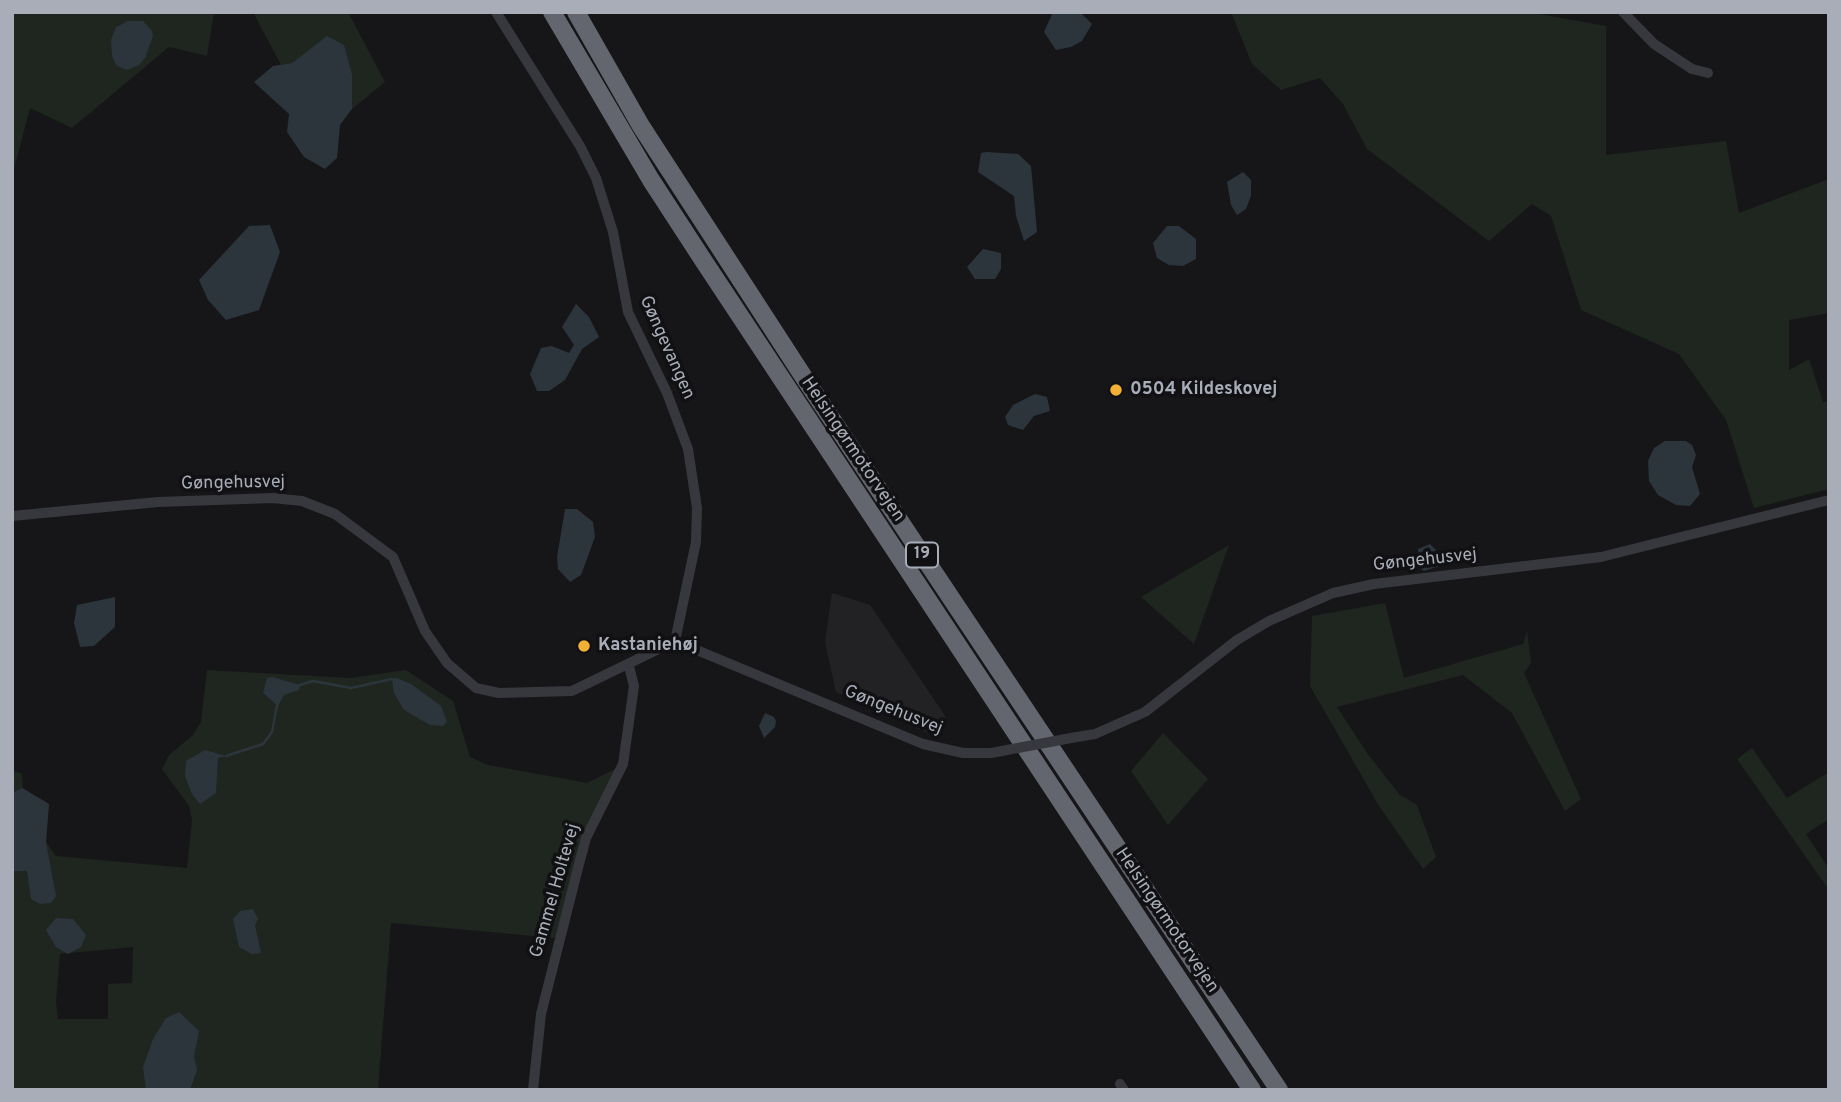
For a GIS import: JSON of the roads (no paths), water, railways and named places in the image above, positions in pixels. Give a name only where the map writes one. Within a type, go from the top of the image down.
[{"type":"highway","name":"Helsingørmotorvejen","points":[[552,12],[695,249],[1252,1090]]},
{"type":"highway","name":"Helsingørmotorvejen","points":[[576,12],[647,136],[803,376],[1279,1090]]},
{"type":"street","name":"Gøngevangen","points":[[496,12],[580,146],[596,178],[613,232],[628,312],[667,393],[688,449],[696,508],[696,542],[675,640]]},
{"type":"street","points":[[1623,12],[1654,44],[1692,69],[1708,73]]},
{"type":"street","name":"Gøngehusvej","points":[[12,516],[158,502],[273,498],[302,501],[335,514],[393,557],[425,631],[447,663],[469,685],[499,693],[554,694],[572,691],[629,666],[663,644],[675,640],[923,744],[963,753],[991,752],[1095,734],[1145,712],[1258,627],[1290,609],[1333,593],[1374,584],[1601,557],[1829,500]]},
{"type":"street","name":"Gammel Holtevej","points":[[533,1090],[541,1014],[586,838],[618,780],[627,750],[634,686],[629,666]]},
{"type":"waterway","points":[[300,685],[313,681],[351,688],[392,679]]},
{"type":"waterway","points":[[226,756],[263,744],[272,732],[277,705]]},
{"type":"place","name":"0504 Kildeskovej","points":[[1116,390]]},
{"type":"place","name":"Kastaniehøj","points":[[584,646]]}]
